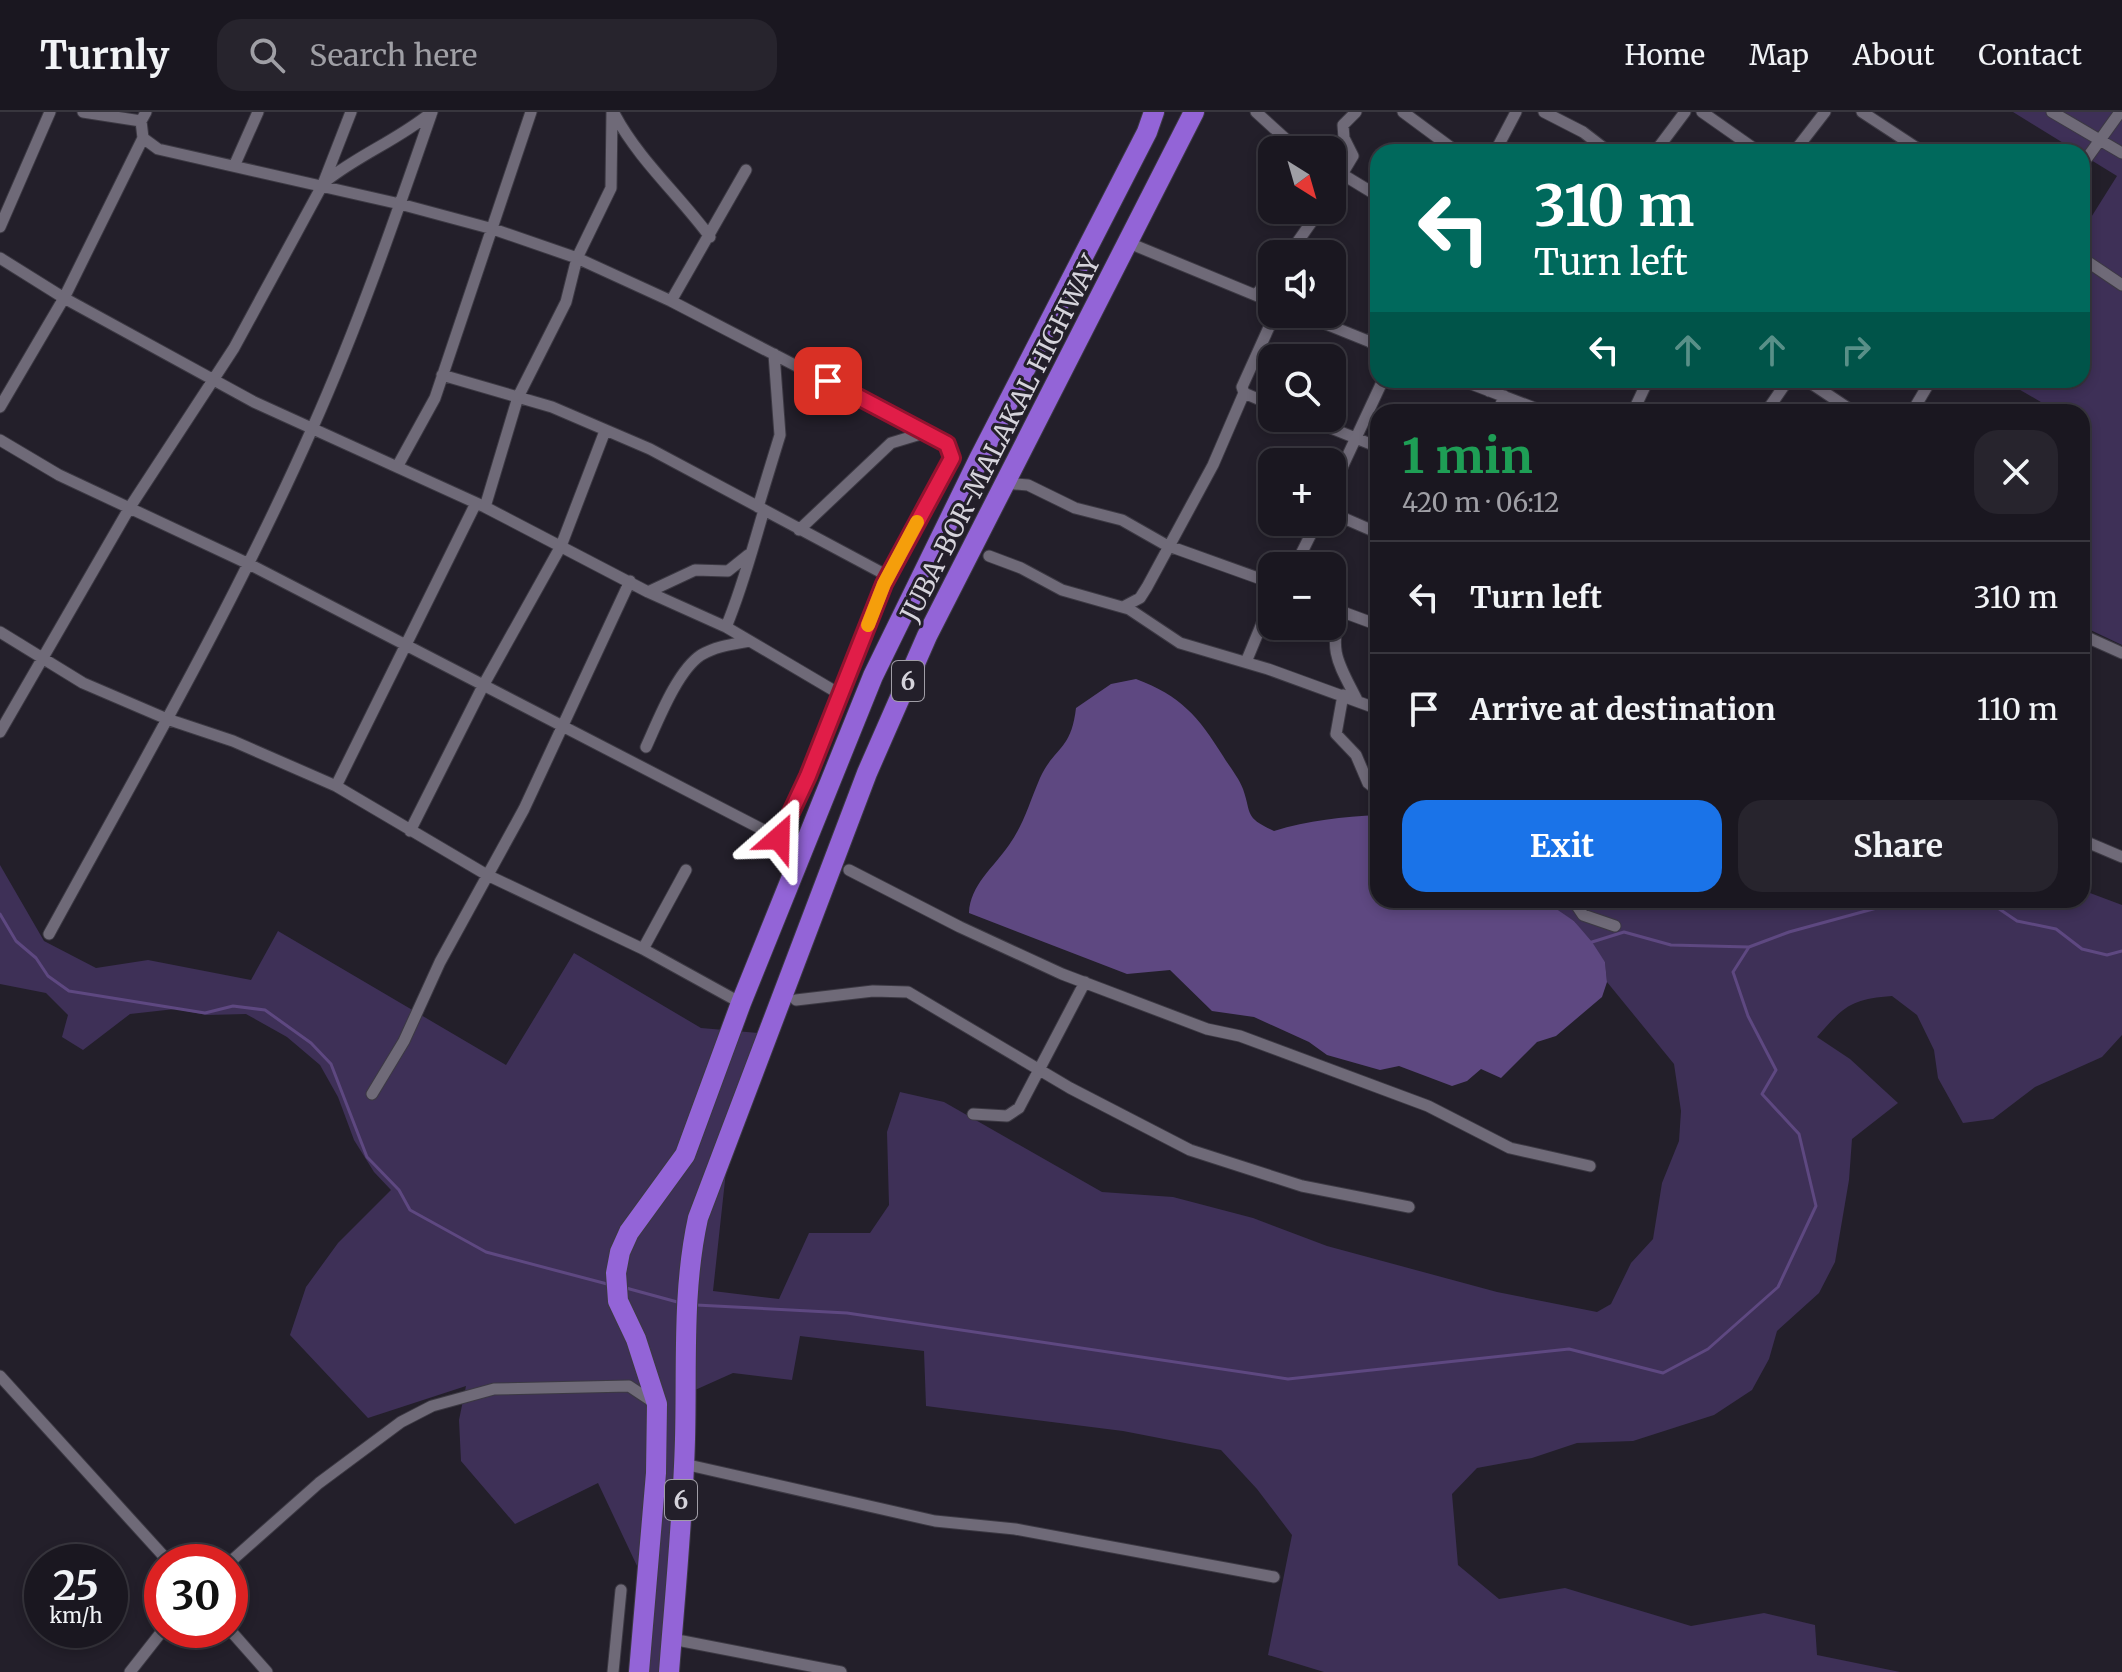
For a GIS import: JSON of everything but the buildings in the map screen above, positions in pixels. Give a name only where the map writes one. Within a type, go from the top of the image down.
[{"type":"highway","name":"JUBA-BOR-MALAKAL HIGHWAY","points":[[639,1672],[656,1473],[657,1404],[636,1339],[618,1301],[616,1273],[629,1232],[685,1155],[741,1003],[873,676],[921,575],[1141,145],[1154,112]]},
{"type":"highway","name":"JUBA-BOR-MALAKAL HIGHWAY","points":[[669,1672],[684,1464],[689,1278],[698,1218],[867,773],[927,636],[1194,112]]},
{"type":"street","points":[[0,227],[50,112]]},
{"type":"street","points":[[0,407],[64,298],[143,138],[144,117],[83,112]]},
{"type":"street","points":[[235,164],[258,112]]},
{"type":"street","points":[[0,732],[130,507],[215,381],[323,184],[351,112]]},
{"type":"street","points":[[323,184],[350,162],[400,138],[432,112]]},
{"type":"street","points":[[49,934],[249,564],[313,428],[400,204],[432,112]]},
{"type":"street","points":[[397,467],[424,422],[442,375],[531,112]]},
{"type":"street","points":[[612,112],[630,140],[680,196],[710,237]]},
{"type":"street","points":[[336,786],[406,645],[481,505],[518,397],[566,302],[577,258],[611,188],[612,112]]},
{"type":"street","points":[[1256,112],[1283,136]]},
{"type":"street","points":[[1344,136],[1343,125],[1356,112]]},
{"type":"street","points":[[1403,112],[1446,144]]},
{"type":"street","points":[[1499,144],[1516,112]]},
{"type":"street","points":[[1544,112],[1583,132],[1599,144]]},
{"type":"street","points":[[1661,144],[1685,112]]},
{"type":"street","points":[[1702,112],[1748,144]]},
{"type":"street","points":[[1800,144],[1825,112]]},
{"type":"street","points":[[1862,112],[1911,144]]},
{"type":"street","points":[[2052,112],[2122,153]]},
{"type":"street","points":[[2090,154],[2120,112]]},
{"type":"street","points":[[143,138],[158,149],[235,164],[400,204],[493,229],[577,258],[671,301],[947,444],[952,458],[888,576],[838,693],[808,776],[779,838]]},
{"type":"street","points":[[1346,142],[1353,156],[1346,163]]},
{"type":"street","points":[[671,301],[746,170]]},
{"type":"street","points":[[1346,176],[1370,191]]},
{"type":"street","points":[[1129,243],[1256,295],[1258,292]]},
{"type":"street","points":[[0,258],[64,298],[215,381],[481,505],[648,592],[726,627],[838,693]]},
{"type":"street","points":[[2090,263],[2122,285]]},
{"type":"street","points":[[1122,608],[1140,598],[1166,545],[1213,465],[1244,393],[1242,387],[1269,328]]},
{"type":"street","points":[[1335,328],[1370,342]]},
{"type":"street","points":[[726,627],[739,596],[780,435],[774,354]]},
{"type":"street","points":[[442,375],[552,407],[650,449],[888,576]]},
{"type":"street","points":[[1496,388],[1504,396],[1524,404]]},
{"type":"street","points":[[1818,388],[1842,404]]},
{"type":"street","points":[[1244,393],[1258,399]]},
{"type":"street","points":[[1501,404],[1504,396]]},
{"type":"street","points":[[1346,459],[1370,408]]},
{"type":"street","points":[[410,831],[484,684],[561,546],[605,431]]},
{"type":"street","points":[[1341,432],[1370,444]]},
{"type":"street","points":[[799,530],[891,443],[925,433]]},
{"type":"street","points":[[0,440],[59,475],[249,564],[779,838],[804,845]]},
{"type":"street","points":[[1003,483],[1028,485],[1075,508],[1122,520],[1166,545],[1258,578]]},
{"type":"street","points":[[1346,519],[1370,530]]},
{"type":"street","points":[[648,592],[695,570],[728,571],[751,552]]},
{"type":"street","points":[[989,556],[1021,568],[1062,590],[1134,612],[1180,643],[1246,662],[1370,706]]},
{"type":"street","points":[[372,1094],[404,1041],[440,962],[564,725],[630,581]]},
{"type":"street","points":[[1346,613],[1370,622]]},
{"type":"street","points":[[0,632],[83,683],[167,719],[233,741],[336,786],[487,875],[643,949],[741,1003]]},
{"type":"street","points":[[1246,662],[1258,633]]},
{"type":"street","points":[[2090,639],[2122,653]]},
{"type":"street","points":[[1332,640],[1333,651],[1357,700]]},
{"type":"street","points":[[646,747],[669,698],[698,656],[716,648],[750,641]]},
{"type":"street","points":[[1343,695],[1336,734],[1356,755],[1370,785]]},
{"type":"street","points":[[2090,843],[2122,857]]},
{"type":"street","points":[[643,949],[686,870]]},
{"type":"street","points":[[849,870],[982,938],[1085,982],[1207,1029],[1240,1036],[1428,1106],[1510,1148],[1590,1166]]},
{"type":"street","points":[[1578,908],[1583,915],[1615,926]]},
{"type":"street","points":[[973,1114],[1001,1116],[1015,1111],[1085,982]]},
{"type":"street","points":[[796,1000],[873,991],[908,992],[1114,1113],[1190,1150],[1302,1186],[1409,1207]]},
{"type":"street","points":[[0,1376],[153,1544]]},
{"type":"street","points":[[248,1546],[319,1483],[401,1422],[432,1406],[494,1389],[629,1386],[657,1404]]},
{"type":"street","points":[[684,1464],[935,1521],[1015,1529],[1274,1577]]},
{"type":"street","points":[[613,1672],[621,1590]]},
{"type":"street","points":[[672,1639],[841,1672]]},
{"type":"street","points":[[130,1672],[149,1648]]},
{"type":"street","points":[[246,1648],[267,1672]]},
{"type":"shaded area","points":[[2013,112],[2122,112],[2122,645],[2090,630],[2090,404],[2044,404],[2017,388],[2090,388],[2090,219],[2117,176],[2090,159],[2090,144],[2065,144]]},
{"type":"shaded area","points":[[1136,679],[1177,700],[1187,709],[1214,742],[1239,781],[1253,818],[1274,831],[1300,824],[1370,816],[1370,908],[1555,908],[1574,921],[1605,962],[1607,982],[1602,997],[1556,1036],[1537,1042],[1501,1078],[1481,1069],[1467,1081],[1452,1086],[1399,1066],[1380,1070],[1327,1055],[1309,1042],[1254,1017],[1212,1011],[1170,970],[1127,974],[969,913],[978,885],[1014,837],[1040,778],[1066,741],[1076,708],[1111,684]]},
{"type":"shaded area","points":[[0,865],[44,941],[96,968],[148,960],[251,980],[278,931],[506,1065],[574,953],[701,1028],[771,1034],[727,1162],[713,1291],[779,1299],[809,1233],[870,1233],[889,1205],[887,1132],[900,1092],[944,1102],[1102,1192],[1173,1197],[1253,1218],[1327,1246],[1497,1292],[1597,1312],[1611,1304],[1631,1263],[1653,1239],[1662,1183],[1679,1141],[1681,1111],[1674,1064],[1607,982],[1605,962],[1574,921],[1552,908],[2090,908],[2090,893],[2122,905],[2122,1035],[2102,1057],[2035,1087],[1993,1119],[1963,1123],[1938,1078],[1934,1050],[1917,1015],[1892,996],[1867,999],[1849,1006],[1817,1037],[1850,1059],[1898,1103],[1852,1139],[1849,1180],[1835,1262],[1819,1293],[1777,1331],[1769,1359],[1752,1390],[1714,1415],[1633,1441],[1577,1443],[1532,1458],[1477,1468],[1452,1494],[1458,1565],[1499,1599],[1565,1588],[1691,1626],[1764,1613],[1815,1625],[1817,1655],[1900,1672],[1324,1672],[1268,1655],[1292,1535],[1257,1489],[1221,1450],[1123,1431],[926,1406],[924,1351],[800,1336],[792,1380],[733,1373],[695,1390],[677,1672],[629,1672],[638,1568],[598,1483],[515,1524],[461,1461],[459,1420],[466,1386],[368,1418],[290,1335],[306,1287],[338,1243],[391,1190],[374,1172],[354,1140],[338,1097],[320,1065],[287,1037],[246,1014],[207,1015],[175,1009],[130,1014],[83,1050],[62,1037],[68,1015],[46,993],[0,984]]},
{"type":"waterway","points":[[696,1305],[847,1313],[1288,1379],[1569,1349],[1663,1373],[1708,1349],[1778,1287],[1816,1206],[1799,1134],[1762,1094],[1776,1070],[1748,1016],[1733,972],[1749,947],[1789,932],[1877,908]]},
{"type":"waterway","points":[[1998,908],[2017,921],[2056,929],[2082,949],[2107,955],[2122,951]]},
{"type":"waterway","points":[[0,914],[16,941],[36,958],[48,976],[69,991],[205,1013],[233,1006],[265,1010],[311,1043],[331,1064],[367,1157],[399,1190],[410,1210],[486,1252],[611,1285]]},
{"type":"waterway","points":[[1592,942],[1624,932],[1671,945],[1749,947]]},
{"type":"waterway","points":[[626,1288],[681,1303]]},
{"type":"slow traffic","points":[[868,625],[884,584],[917,522]]},
{"type":"route","points":[[779,838],[808,776],[838,693],[884,584],[952,458],[947,444],[828,381]]}]
